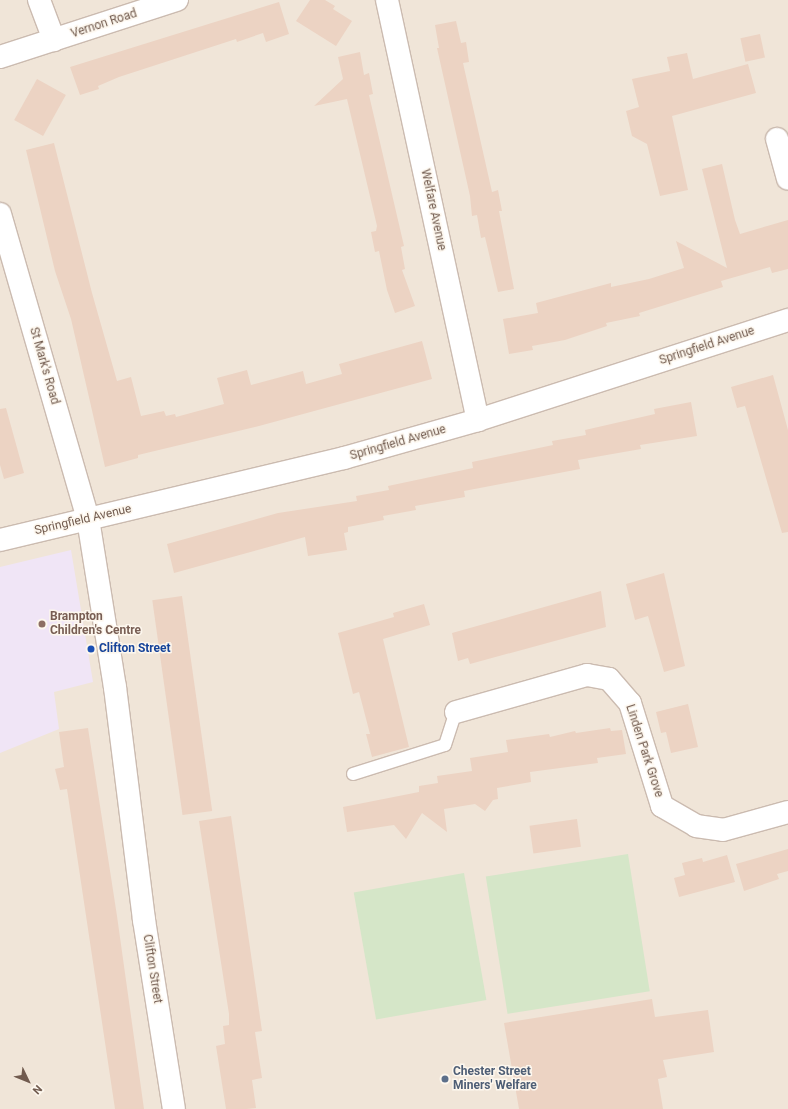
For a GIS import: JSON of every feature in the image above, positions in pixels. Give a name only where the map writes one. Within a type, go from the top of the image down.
[{"type":"street","points":[[39,0],[54,40]]},
{"type":"street","name":"Vernon Road","points":[[0,57],[177,0]]},
{"type":"street","name":"Welfare Avenue","points":[[387,0],[478,420]]},
{"type":"street","points":[[777,140],[788,179]]},
{"type":"street","name":"St Mark's Road","points":[[0,214],[88,519]]},
{"type":"street","name":"Springfield Avenue","points":[[0,540],[344,458],[478,420],[788,320]]},
{"type":"street","name":"Clifton Street","points":[[88,519],[115,687],[144,920],[174,1109]]},
{"type":"street","name":"Linden Park Grove","points":[[456,712],[587,675],[609,679],[630,703],[662,806],[696,826],[723,830],[788,812]]},
{"type":"lane","points":[[353,774],[445,745],[456,712]]},
{"type":"shaded area","points":[[0,0],[788,0],[788,1109],[0,1109]]},
{"type":"shaded area","name":"Brampton Children's Centre","points":[[71,550],[93,682],[54,692],[59,729],[0,753],[0,567]]},
{"type":"green space","points":[[628,854],[650,991],[508,1014],[486,877]]},
{"type":"green space","points":[[464,873],[486,1000],[376,1019],[354,892]]},
{"type":"building","points":[[310,0],[325,0],[335,6],[333,9],[352,21],[336,46],[296,21]]},
{"type":"building","points":[[279,2],[289,34],[266,42],[263,33],[237,42],[236,39],[119,77],[98,86],[99,89],[80,95],[70,67]]},
{"type":"building","points":[[456,21],[461,43],[466,42],[469,62],[463,63],[492,192],[498,190],[502,211],[499,211],[514,289],[498,292],[485,237],[481,238],[477,215],[472,216],[470,196],[437,48],[439,48],[435,25]]},
{"type":"building","points":[[760,34],[765,57],[745,62],[740,38]]},
{"type":"building","points":[[360,52],[364,75],[369,73],[373,94],[369,95],[404,246],[401,247],[405,269],[402,270],[415,306],[395,313],[387,290],[379,251],[375,252],[371,232],[376,231],[377,226],[347,99],[314,106],[343,79],[338,57]]},
{"type":"building","points":[[687,53],[693,79],[748,64],[756,93],[672,116],[688,190],[660,196],[647,144],[632,136],[626,111],[639,107],[632,79],[670,71],[667,57]]},
{"type":"building","points":[[37,79],[66,95],[43,136],[14,120]]},
{"type":"building","points":[[54,143],[92,293],[117,381],[131,377],[141,416],[164,411],[166,416],[175,414],[176,417],[224,404],[217,378],[247,370],[251,385],[303,371],[306,384],[342,374],[339,364],[422,341],[432,379],[259,426],[138,455],[138,458],[105,467],[71,319],[55,271],[26,150]]},
{"type":"building","points":[[722,164],[735,220],[740,234],[788,220],[788,269],[772,273],[770,267],[721,281],[723,287],[639,313],[640,316],[606,323],[607,326],[565,340],[532,346],[533,350],[509,354],[503,319],[538,313],[536,303],[611,283],[611,287],[649,279],[684,268],[676,241],[727,268],[702,169]]},
{"type":"building","points":[[773,375],[788,430],[788,532],[782,533],[745,406],[737,408],[731,387]]},
{"type":"building","points":[[691,402],[697,436],[640,445],[641,449],[578,460],[580,469],[464,491],[465,497],[415,506],[416,510],[383,516],[384,520],[348,527],[348,532],[344,533],[347,550],[308,556],[305,537],[174,573],[167,544],[278,513],[357,501],[356,496],[389,490],[388,486],[473,468],[472,462],[553,445],[552,441],[586,435],[585,430],[655,414],[654,409]]},
{"type":"building","points":[[6,408],[24,473],[4,479],[0,465],[0,409]]},
{"type":"building","points":[[664,573],[685,666],[664,672],[648,616],[635,620],[626,584]]},
{"type":"building","points":[[601,591],[606,627],[470,664],[468,658],[458,661],[452,633]]},
{"type":"building","points":[[182,596],[212,811],[182,815],[152,600]]},
{"type":"building","points":[[424,604],[430,625],[383,639],[409,747],[372,757],[366,734],[370,734],[359,692],[353,694],[338,633],[394,617],[393,613]]},
{"type":"building","points":[[688,704],[698,747],[671,753],[666,732],[661,733],[656,712]]},
{"type":"building","points":[[88,728],[117,916],[144,1109],[115,1109],[67,789],[60,790],[55,769],[64,767],[59,732]]},
{"type":"building","points":[[610,728],[611,731],[622,730],[626,754],[597,758],[598,763],[530,772],[531,782],[497,788],[498,799],[493,800],[485,811],[475,804],[444,809],[447,832],[422,813],[406,839],[394,825],[347,832],[343,807],[419,792],[419,786],[438,783],[437,776],[472,771],[470,758],[508,752],[506,740],[549,734],[550,737],[575,731],[576,733]]},
{"type":"building","points":[[231,816],[262,1031],[255,1032],[262,1078],[252,1080],[256,1108],[247,1109],[226,1109],[216,1046],[225,1044],[223,1026],[229,1025],[229,1014],[199,821]]},
{"type":"building","points":[[577,819],[581,847],[533,853],[529,826]]},
{"type":"building","points":[[788,849],[788,871],[777,874],[779,879],[744,891],[736,864]]},
{"type":"building","points":[[727,855],[735,882],[679,897],[674,878],[685,875],[682,863],[702,858],[703,862]]},
{"type":"building","points":[[652,999],[655,1017],[708,1010],[714,1052],[663,1060],[667,1077],[658,1079],[663,1109],[519,1109],[504,1023]]},
{"type":"place","name":"Brampton Children's Centre","points":[[42,624]]},
{"type":"place","name":"Clifton Street","points":[[91,649]]},
{"type":"place","name":"Chester Street Miners' Welfare","points":[[445,1079]]}]
